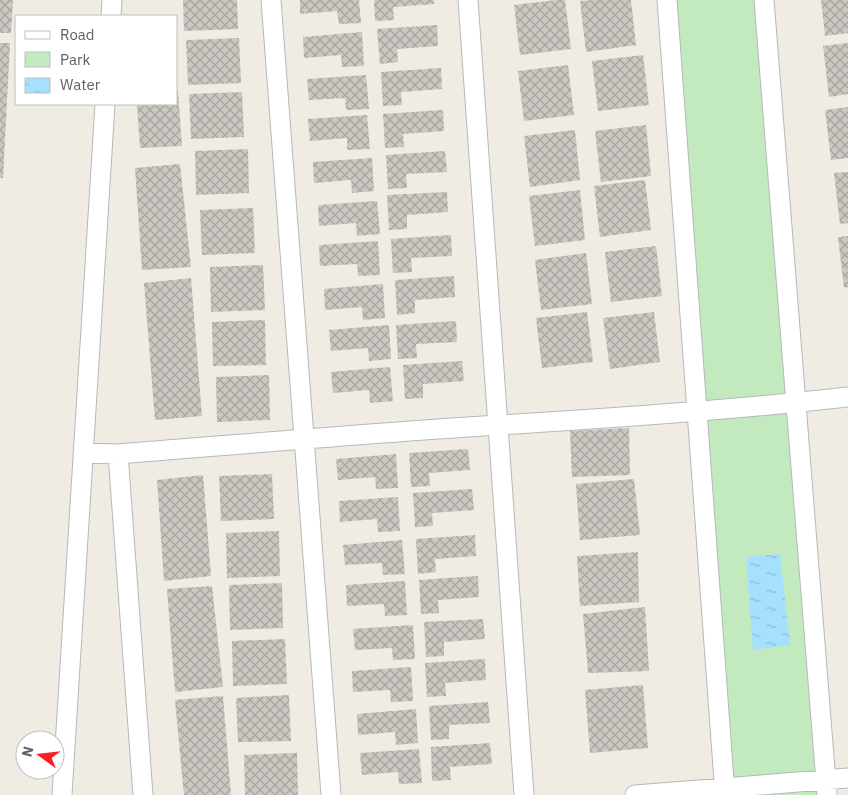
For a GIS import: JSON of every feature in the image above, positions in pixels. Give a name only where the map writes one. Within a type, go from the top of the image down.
[{"type":"street","points":[[111,15],[112,0]]},
{"type":"street","points":[[271,0],[331,795]]},
{"type":"street","points":[[468,0],[524,795]]},
{"type":"street","points":[[667,0],[725,791]]},
{"type":"street","points":[[764,0],[826,787]]},
{"type":"street","points":[[62,795],[105,105]]},
{"type":"street","points":[[83,453],[118,454],[497,425],[573,422],[848,397]]},
{"type":"street","points":[[118,454],[143,795]]},
{"type":"street","points":[[635,795],[826,787],[848,778]]},
{"type":"green space","points":[[667,0],[764,0],[827,795],[725,795]]},
{"type":"water","points":[[780,554],[790,645],[753,650],[746,557]]},
{"type":"building","points":[[0,0],[13,0],[11,33],[0,33]]},
{"type":"building","points":[[183,0],[237,0],[238,29],[184,31]]},
{"type":"building","points":[[300,0],[359,0],[361,23],[339,24],[337,11],[300,14]]},
{"type":"building","points":[[374,0],[434,0],[434,4],[393,7],[394,20],[375,21]]},
{"type":"building","points":[[565,0],[571,49],[520,55],[514,5]]},
{"type":"building","points":[[631,0],[636,45],[586,52],[580,1]]},
{"type":"building","points":[[821,0],[848,0],[848,33],[825,36]]},
{"type":"building","points":[[437,25],[438,46],[397,49],[398,62],[380,64],[377,29]]},
{"type":"building","points":[[362,32],[364,66],[342,67],[341,55],[304,58],[303,37]]},
{"type":"building","points":[[239,38],[241,83],[188,85],[186,40]]},
{"type":"building","points":[[0,43],[10,43],[3,178],[0,178]]},
{"type":"building","points":[[848,43],[848,94],[829,97],[823,46]]},
{"type":"building","points":[[643,55],[649,105],[598,111],[592,61]]},
{"type":"building","points":[[568,65],[574,115],[524,121],[518,71]]},
{"type":"building","points":[[441,68],[442,89],[401,92],[402,105],[383,106],[381,72]]},
{"type":"building","points":[[366,75],[369,109],[346,110],[345,98],[309,100],[307,79]]},
{"type":"building","points":[[178,91],[182,146],[140,148],[137,105],[178,105]]},
{"type":"building","points":[[242,92],[244,137],[191,139],[189,94]]},
{"type":"building","points":[[848,107],[848,158],[831,160],[825,110]]},
{"type":"building","points":[[443,110],[444,131],[403,134],[404,147],[385,148],[383,114]]},
{"type":"building","points":[[367,115],[370,149],[347,150],[347,138],[310,141],[308,119]]},
{"type":"building","points":[[646,125],[651,176],[601,182],[595,131]]},
{"type":"building","points":[[575,130],[580,180],[530,187],[524,136]]},
{"type":"building","points":[[248,149],[249,193],[196,195],[195,151]]},
{"type":"building","points":[[445,151],[447,172],[406,174],[407,188],[388,189],[386,155]]},
{"type":"building","points":[[372,158],[374,191],[352,193],[351,180],[314,183],[313,162]]},
{"type":"building","points":[[180,164],[191,267],[142,270],[135,168]]},
{"type":"building","points":[[848,172],[848,223],[840,224],[834,173]]},
{"type":"building","points":[[645,180],[651,230],[600,237],[594,186]]},
{"type":"building","points":[[580,190],[585,240],[535,246],[529,196]]},
{"type":"building","points":[[447,192],[448,212],[407,215],[407,229],[389,230],[387,195]]},
{"type":"building","points":[[377,201],[380,234],[357,236],[356,223],[319,226],[318,205]]},
{"type":"building","points":[[253,208],[255,253],[202,255],[200,210]]},
{"type":"building","points":[[451,235],[452,256],[411,258],[412,272],[393,273],[391,239]]},
{"type":"building","points":[[848,236],[848,287],[844,288],[838,237]]},
{"type":"building","points":[[378,241],[380,275],[358,276],[357,264],[320,266],[319,245]]},
{"type":"building","points":[[656,246],[662,296],[611,302],[605,252]]},
{"type":"building","points":[[586,253],[592,304],[541,310],[535,260]]},
{"type":"building","points":[[263,265],[265,310],[211,312],[210,267]]},
{"type":"building","points":[[454,276],[455,297],[415,300],[415,313],[397,315],[395,280]]},
{"type":"building","points":[[191,278],[202,416],[155,420],[144,283]]},
{"type":"building","points":[[383,284],[385,318],[363,320],[362,307],[325,310],[324,289]]},
{"type":"building","points":[[587,312],[593,362],[542,368],[536,318]]},
{"type":"building","points":[[654,312],[660,362],[610,369],[603,318]]},
{"type":"building","points":[[265,320],[266,365],[213,366],[212,322]]},
{"type":"building","points":[[456,321],[457,342],[416,344],[417,358],[398,359],[396,325]]},
{"type":"building","points":[[389,325],[391,359],[369,361],[368,348],[331,351],[329,330]]},
{"type":"building","points":[[462,361],[464,381],[423,384],[423,398],[405,399],[403,365]]},
{"type":"building","points":[[390,367],[393,401],[370,403],[369,390],[333,393],[331,372]]},
{"type":"building","points":[[269,375],[270,420],[217,422],[216,377]]},
{"type":"building","points":[[629,428],[630,475],[572,477],[570,431]]},
{"type":"building","points":[[468,449],[470,470],[429,473],[430,486],[411,487],[409,453]]},
{"type":"building","points":[[396,454],[398,488],[376,489],[375,477],[338,480],[336,459]]},
{"type":"building","points":[[272,474],[274,519],[221,521],[219,476]]},
{"type":"building","points":[[203,475],[211,576],[164,581],[157,480]]},
{"type":"building","points":[[634,479],[640,535],[580,540],[576,484]]},
{"type":"building","points":[[472,489],[474,510],[432,513],[433,526],[415,527],[413,493]]},
{"type":"building","points":[[398,497],[400,531],[378,532],[377,519],[340,522],[339,501]]},
{"type":"building","points":[[279,531],[280,576],[227,578],[226,533]]},
{"type":"building","points":[[475,535],[476,556],[435,559],[436,572],[418,574],[416,539]]},
{"type":"building","points":[[402,540],[405,574],[383,575],[382,563],[345,565],[343,545]]},
{"type":"building","points":[[638,552],[639,602],[580,606],[577,556]]},
{"type":"building","points":[[478,576],[479,597],[438,600],[439,613],[421,614],[419,580]]},
{"type":"building","points":[[405,581],[407,615],[385,616],[384,604],[347,606],[346,585]]},
{"type":"building","points":[[282,583],[283,628],[230,630],[229,585]]},
{"type":"building","points":[[212,586],[223,687],[175,692],[167,589]]},
{"type":"building","points":[[645,607],[649,671],[588,673],[583,614]]},
{"type":"building","points":[[483,619],[485,639],[444,642],[444,656],[426,657],[424,622]]},
{"type":"building","points":[[413,625],[415,659],[393,660],[392,648],[355,650],[353,629]]},
{"type":"building","points":[[285,639],[287,684],[233,686],[232,641]]},
{"type":"building","points":[[485,659],[486,680],[445,683],[446,696],[427,697],[425,663]]},
{"type":"building","points":[[411,667],[413,701],[391,702],[390,690],[353,692],[352,671]]},
{"type":"building","points":[[643,685],[648,748],[590,753],[585,690]]},
{"type":"building","points":[[289,695],[291,741],[238,742],[236,698]]},
{"type":"building","points":[[223,696],[231,795],[184,795],[175,700]]},
{"type":"building","points":[[488,702],[490,723],[449,725],[449,739],[431,740],[429,706]]},
{"type":"building","points":[[416,709],[418,743],[396,745],[395,732],[358,735],[357,714]]},
{"type":"building","points":[[490,743],[492,764],[450,767],[451,780],[432,781],[431,747]]},
{"type":"building","points":[[419,749],[422,783],[399,784],[398,772],[362,775],[360,753]]},
{"type":"building","points":[[297,753],[298,795],[245,795],[244,755]]}]
